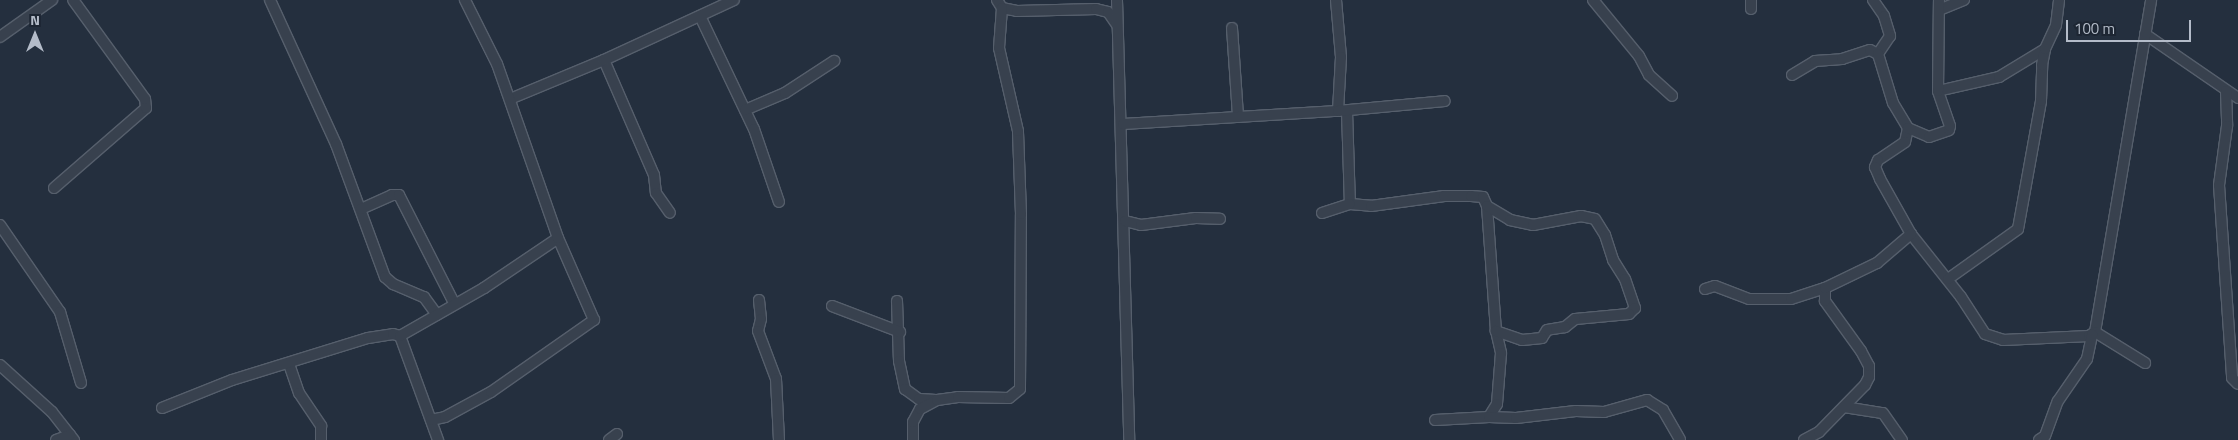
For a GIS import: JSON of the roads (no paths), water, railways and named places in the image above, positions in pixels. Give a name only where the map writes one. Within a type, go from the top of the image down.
[{"type":"street","points":[[0,37],[52,0]]},
{"type":"street","points":[[54,188],[146,108],[144,99],[73,0]]},
{"type":"street","points":[[270,0],[304,71],[361,208],[385,276],[393,284],[424,297],[437,314]]},
{"type":"street","points":[[431,420],[444,417],[491,392],[594,320],[558,238],[510,99],[465,0]]},
{"type":"street","points":[[510,99],[604,60],[734,0]]},
{"type":"street","points":[[1117,0],[1123,124],[1129,440]]},
{"type":"street","points":[[1336,0],[1350,204]]},
{"type":"street","points":[[1595,0],[1639,56],[1649,75],[1672,96]]},
{"type":"street","points":[[1873,0],[1884,16],[1890,36],[1878,54]]},
{"type":"street","points":[[1964,0],[1939,5],[1938,91],[1950,126],[1949,130],[1897,150],[1878,160],[1876,167],[1911,234],[1948,279],[1985,334],[2003,340],[2093,334],[2145,363]]},
{"type":"street","points":[[1948,279],[2018,229],[2041,101],[2045,49],[2056,26],[2058,0]]},
{"type":"street","points":[[2039,440],[2045,436],[2058,401],[2087,359],[2093,334],[2151,0]]},
{"type":"street","points":[[897,300],[900,332],[899,361],[905,389],[919,398],[937,400],[958,397],[1009,398],[1020,389],[1022,214],[1018,131],[998,48],[999,4],[1018,11],[1096,9],[1108,12],[1117,25]]},
{"type":"street","points":[[700,16],[745,110],[779,202]]},
{"type":"street","points":[[1232,28],[1238,117]]},
{"type":"street","points":[[2145,34],[2238,98]]},
{"type":"street","points":[[1938,91],[1999,77],[2045,49]]},
{"type":"street","points":[[1792,75],[1815,61],[1842,59],[1870,50],[1878,54],[1893,103],[1908,128],[1929,137]]},
{"type":"street","points":[[604,60],[654,175],[656,193],[670,212]]},
{"type":"street","points":[[745,110],[785,93],[834,61]]},
{"type":"street","points":[[2226,91],[2227,126],[2219,185],[2232,378],[2238,384]]},
{"type":"street","points":[[1123,124],[1343,111],[1445,101]]},
{"type":"street","points":[[1897,150],[1907,139],[1908,128]]},
{"type":"street","points":[[361,208],[392,195],[399,195],[454,304]]},
{"type":"street","points":[[1322,213],[1350,204],[1371,206],[1444,196],[1483,197],[1488,206],[1496,331],[1501,353],[1497,404],[1489,417]]},
{"type":"street","points":[[1488,206],[1510,220],[1533,225],[1581,216],[1595,219],[1605,235],[1612,260],[1625,279],[1635,308],[1629,314],[1576,319],[1564,327],[1547,330],[1542,338],[1522,340],[1496,331]]},
{"type":"street","points":[[1125,221],[1141,225],[1196,218],[1220,219]]},
{"type":"street","points":[[0,225],[60,312],[82,383]]},
{"type":"street","points":[[1705,289],[1715,286],[1749,299],[1791,299],[1825,288],[1877,262],[1911,234]]},
{"type":"street","points":[[162,408],[232,380],[289,364],[368,338],[393,334],[400,336],[484,288],[558,238]]},
{"type":"street","points":[[1804,440],[1819,432],[1864,385],[1869,366],[1825,300],[1825,288]]},
{"type":"street","points":[[759,300],[761,319],[758,331],[776,379],[779,440]]},
{"type":"street","points":[[832,306],[900,332]]},
{"type":"street","points":[[400,336],[438,440]]},
{"type":"street","points":[[0,364],[52,412],[72,437],[56,440]]},
{"type":"street","points":[[289,364],[299,393],[321,426],[322,440]]},
{"type":"street","points":[[913,440],[913,422],[920,409],[937,400]]},
{"type":"street","points":[[1435,420],[1489,417],[1516,418],[1576,411],[1604,412],[1647,400],[1663,410],[1680,440]]},
{"type":"street","points":[[1844,407],[1883,413],[1902,440]]}]
